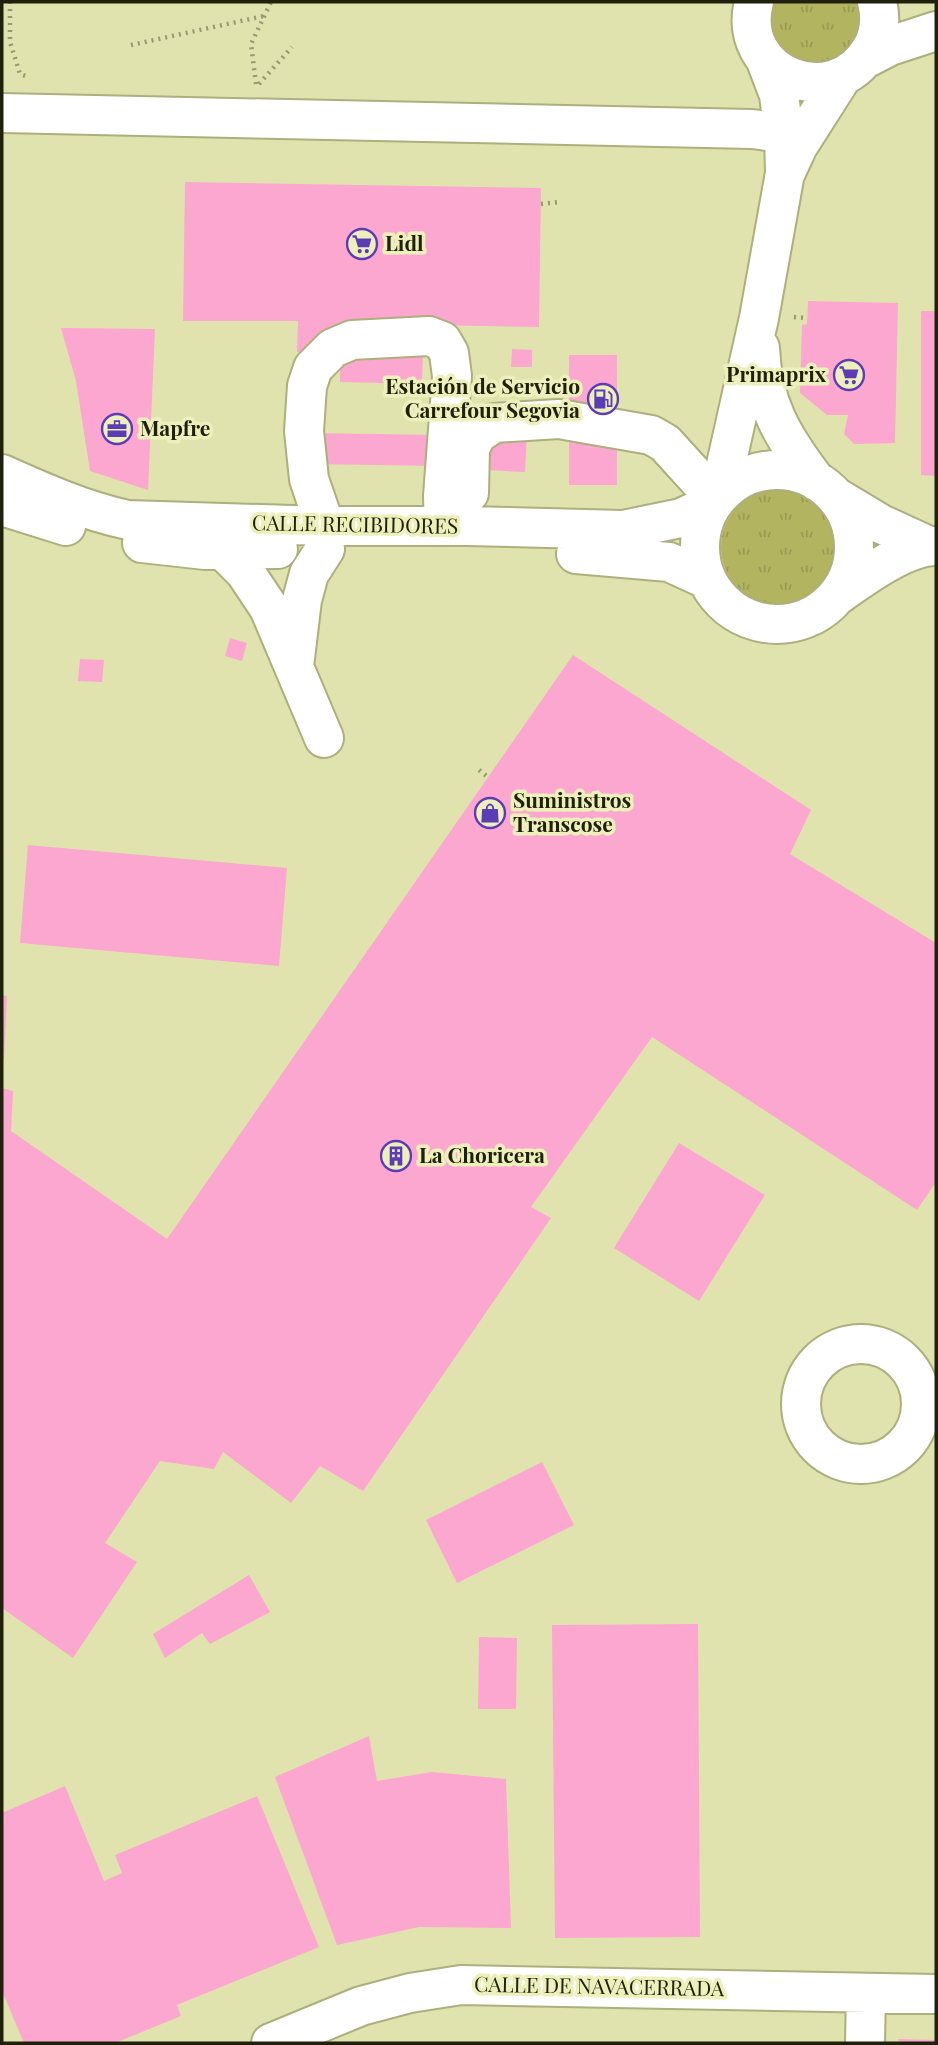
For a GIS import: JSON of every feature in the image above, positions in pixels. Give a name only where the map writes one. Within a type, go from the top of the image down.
[{"type":"street","points":[[754,2],[751,22],[753,36],[765,58],[779,95],[785,173],[759,318],[716,500],[704,522],[699,540],[700,560],[706,579],[722,602],[746,618],[767,624],[789,623],[803,620],[827,606],[871,572],[932,546]]},
{"type":"street","points":[[785,173],[798,146],[854,68],[874,45],[879,29],[877,2]]},
{"type":"street","points":[[887,2],[936,17]]},
{"type":"street","points":[[765,58],[777,71],[792,78],[808,83],[825,82],[890,46],[936,31]]},
{"type":"street","points":[[2,113],[739,129],[784,133]]},
{"type":"street","points":[[759,318],[760,364],[777,425],[846,512],[852,528],[855,546],[853,564],[838,595]]},
{"type":"street","points":[[294,668],[302,600],[309,574],[325,538],[309,479],[304,431],[307,386],[313,368],[333,348],[352,340],[429,336],[442,341],[449,353],[452,376],[443,496],[456,526]]},
{"type":"street","points":[[456,526],[470,448],[477,434],[494,423],[559,419],[652,435],[665,443],[716,500]]},
{"type":"street","points":[[716,500],[743,477],[772,470],[788,470],[826,489],[881,524],[932,546]]},
{"type":"street","name":"CALLE RECIBIDORES","points":[[2,474],[108,516],[128,520],[325,538],[615,555],[670,562],[706,579]]},
{"type":"street","name":"CALLE RECIBIDORES","points":[[2,506],[74,529],[127,541],[223,550],[456,526],[623,530],[681,518],[716,500]]},
{"type":"street","points":[[223,550],[245,572],[269,608],[324,738]]},
{"type":"street","name":"CALLE DE NAVACERRADA","points":[[271,2043],[312,2035],[361,2006],[410,1993],[461,1985],[520,1984],[936,1994]]},
{"type":"street","points":[[865,2043],[866,1994]]},
{"type":"path","points":[[10,2],[10,42],[20,75],[31,78]]},
{"type":"path","points":[[271,2],[251,44],[256,87],[292,47]]},
{"type":"path","points":[[131,45],[264,16]]},
{"type":"path","points":[[541,204],[560,202]]},
{"type":"path","points":[[480,770],[489,778]]},
{"type":"green space","points":[[775,2],[858,2],[861,6],[862,36],[830,67],[785,57],[772,24]]},
{"type":"green space","points":[[779,489],[801,494],[820,506],[832,525],[837,547],[832,569],[820,588],[801,600],[779,605],[757,600],[738,588],[726,569],[721,547],[726,525],[738,506],[757,494]]},
{"type":"building","name":"Lidl","points":[[185,182],[541,188],[539,327],[430,325],[423,351],[422,384],[340,382],[340,353],[297,352],[298,321],[183,321]]},
{"type":"building","name":"Primaprix","points":[[808,301],[898,303],[895,443],[854,444],[844,434],[848,415],[827,415],[800,393],[802,325],[807,324]]},
{"type":"building","points":[[921,311],[936,311],[936,476],[921,475]]},
{"type":"building","name":"Mapfre","points":[[61,328],[155,329],[148,490],[90,471],[76,381]]},
{"type":"building","points":[[512,349],[532,350],[532,367],[511,367]]},
{"type":"building","points":[[569,355],[617,355],[617,485],[569,485]]},
{"type":"building","points":[[528,416],[525,472],[486,470],[487,438]]},
{"type":"building","points":[[310,433],[439,435],[439,466],[309,464]]},
{"type":"building","points":[[230,638],[247,643],[242,661],[225,656]]},
{"type":"building","name":"La Choricera","points":[[573,655],[811,810],[790,854],[936,943],[936,1182],[917,1210],[652,1037],[531,1207],[551,1218],[363,1491],[320,1466],[291,1503],[223,1452],[214,1469],[160,1461],[105,1543],[137,1562],[73,1658],[2,1608],[2,1088],[13,1091],[11,1131],[167,1239]]},
{"type":"building","points":[[80,659],[104,660],[102,682],[78,681]]},
{"type":"building","points":[[28,845],[287,868],[279,966],[20,943]]},
{"type":"building","points":[[2,995],[7,996],[4,1059],[2,1059]]},
{"type":"building","points":[[679,1143],[765,1195],[699,1301],[614,1248]]},
{"type":"building","points":[[542,1462],[574,1525],[457,1583],[426,1520]]},
{"type":"building","points":[[249,1575],[270,1612],[210,1644],[202,1633],[165,1658],[153,1634]]},
{"type":"building","points":[[698,1624],[700,1937],[555,1938],[552,1625]]},
{"type":"building","points":[[479,1637],[517,1638],[516,1709],[478,1709]]},
{"type":"building","points":[[369,1736],[377,1781],[432,1772],[506,1779],[511,1928],[419,1927],[337,1945],[275,1777]]},
{"type":"building","points":[[65,1786],[104,1881],[122,1873],[115,1855],[257,1796],[319,1947],[177,2005],[181,2016],[115,2043],[24,2043],[2,1991],[2,1813]]},
{"type":"building","points":[[898,2039],[936,2040],[936,2043],[899,2043]]},
{"type":"place","name":"Lidl","points":[[362,244]]},
{"type":"place","name":"Primaprix","points":[[849,375]]},
{"type":"place","name":"Estación de Servicio Carrefour Segovia","points":[[603,399]]},
{"type":"place","name":"Mapfre","points":[[117,429]]},
{"type":"place","name":"Suministros Transcose","points":[[490,813]]},
{"type":"place","name":"La Choricera","points":[[396,1156]]}]
